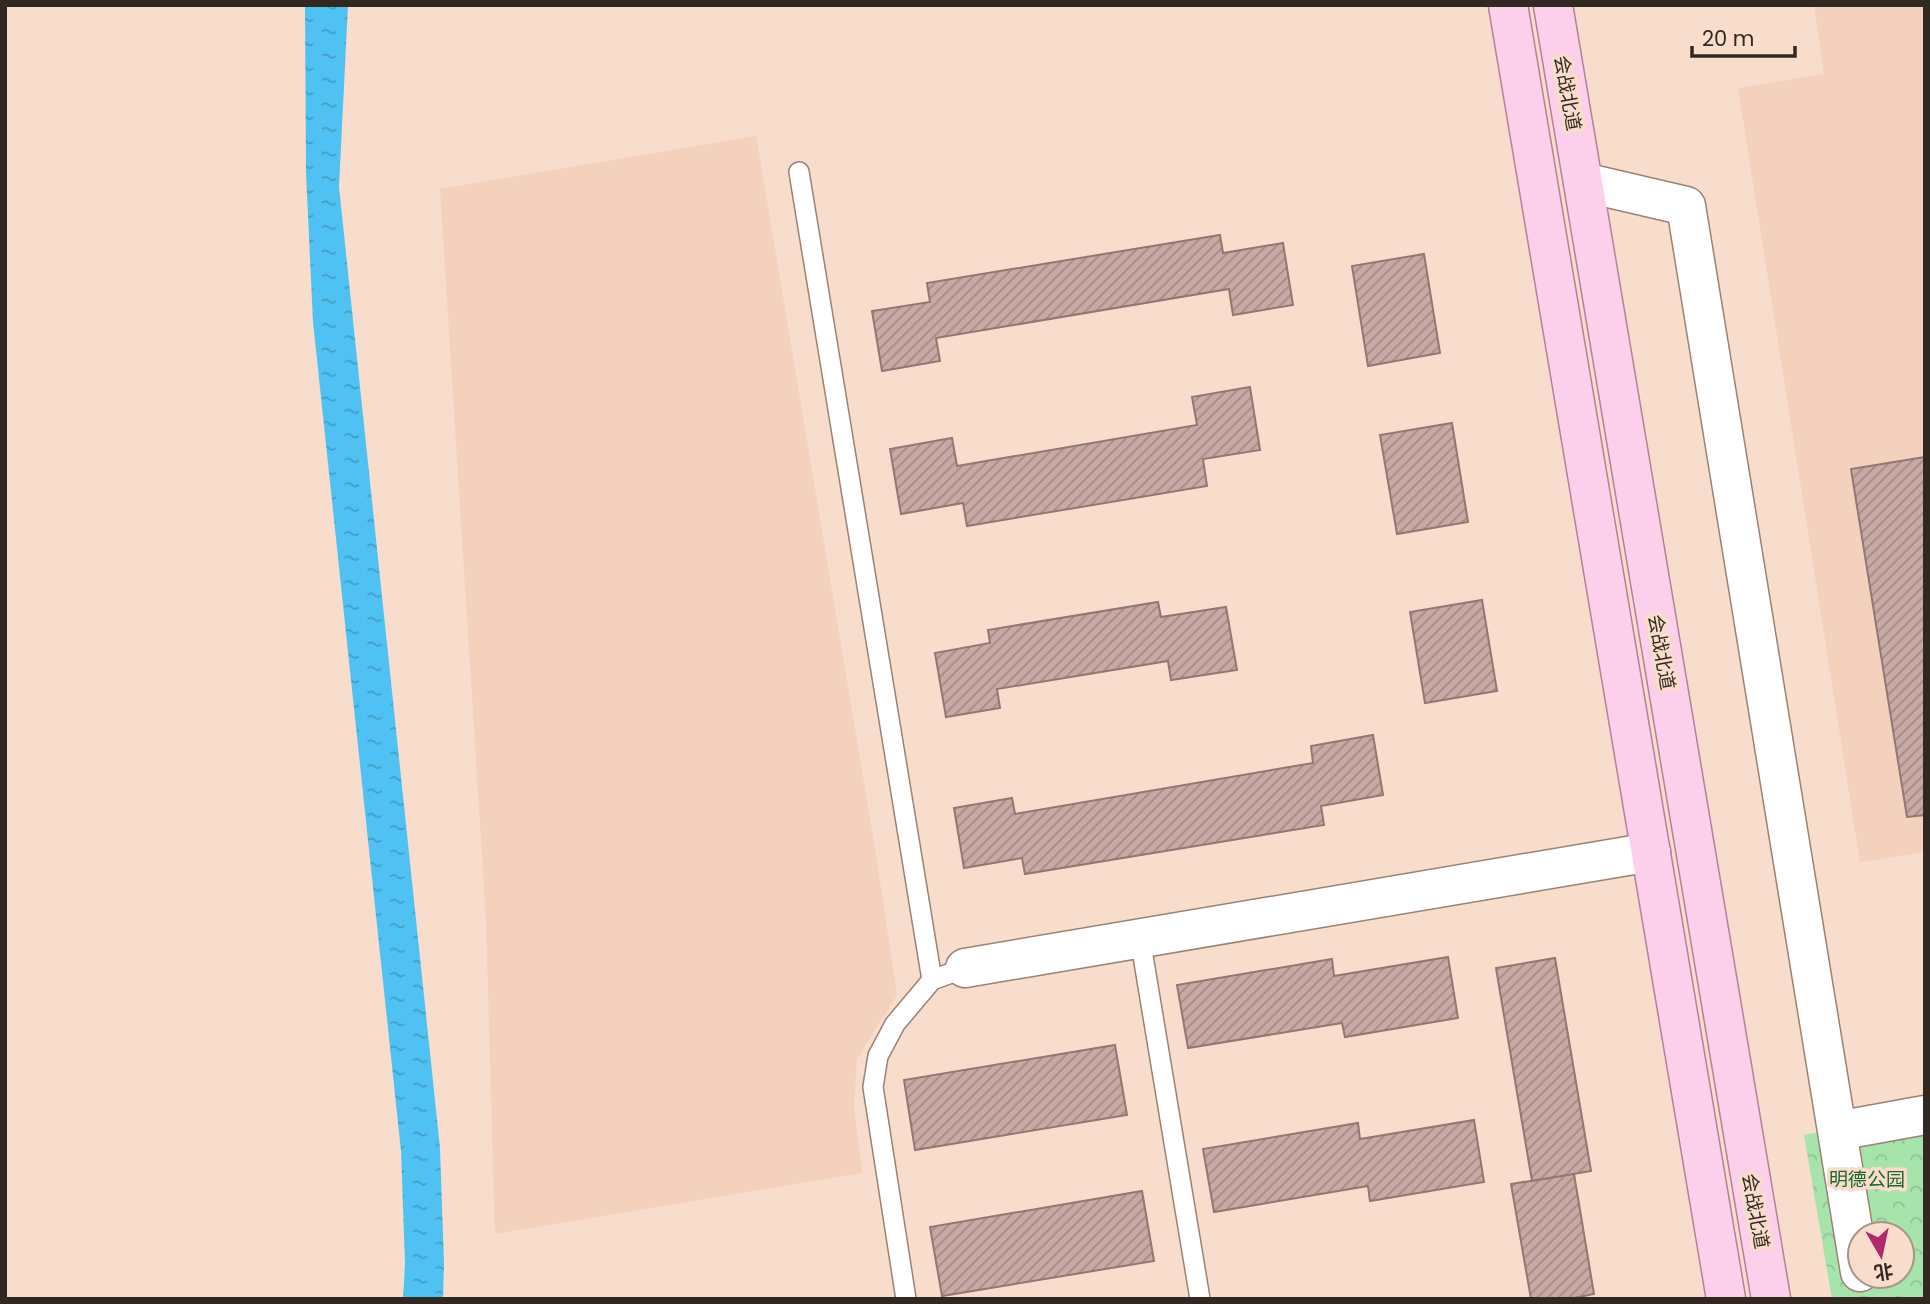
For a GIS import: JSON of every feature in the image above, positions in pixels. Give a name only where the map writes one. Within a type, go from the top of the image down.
[{"type":"main road","points":[[1508,5],[1726,1299]]},
{"type":"main road","name":"会战北道","points":[[1553,5],[1771,1299]]},
{"type":"street","points":[[1583,182],[1686,206],[1851,1220]]},
{"type":"street","points":[[948,974],[1140,938],[1651,852]]},
{"type":"street","points":[[1837,1131],[1925,1115]]},
{"type":"lane","points":[[799,172],[948,974],[895,1024],[878,1056],[873,1087],[906,1299]]},
{"type":"lane","points":[[1140,938],[1200,1299]]},
{"type":"shaded area","points":[[1814,5],[1925,5],[1925,852],[1860,862],[1738,88],[1824,74]]},
{"type":"shaded area","points":[[756,136],[897,995],[857,1059],[854,1106],[862,1173],[495,1234],[486,919],[440,189]]},
{"type":"green space","name":"明德公园","points":[[1925,1112],[1925,1299],[1832,1299],[1804,1135]]},
{"type":"water","points":[[305,5],[348,5],[339,187],[440,1148],[443,1299],[403,1299],[405,1264],[401,1151],[313,322],[306,173]]},
{"type":"building","points":[[1220,235],[1223,253],[1283,243],[1293,305],[1233,315],[1229,289],[936,338],[940,361],[882,371],[872,311],[930,302],[927,283]]},
{"type":"building","points":[[1424,254],[1440,353],[1368,366],[1352,266]]},
{"type":"building","points":[[1250,387],[1260,450],[1203,459],[1207,486],[967,526],[963,503],[901,514],[890,449],[952,438],[957,466],[1197,425],[1192,397]]},
{"type":"building","points":[[1452,423],[1468,522],[1397,534],[1380,435]]},
{"type":"building","points":[[1925,457],[1925,815],[1907,817],[1851,469]]},
{"type":"building","points":[[1482,600],[1497,691],[1425,703],[1410,612]]},
{"type":"building","points":[[1158,602],[1161,617],[1226,607],[1237,670],[1171,680],[1168,661],[997,689],[1000,708],[946,717],[935,653],[990,643],[988,630]]},
{"type":"building","points":[[1373,735],[1383,795],[1321,806],[1324,825],[1025,874],[1022,858],[964,868],[954,808],[1012,798],[1015,814],[1313,763],[1311,746]]},
{"type":"building","points":[[1448,957],[1458,1018],[1345,1037],[1342,1023],[1188,1048],[1177,985],[1332,959],[1334,976]]},
{"type":"building","points":[[1555,958],[1591,1171],[1532,1181],[1496,968]]},
{"type":"building","points":[[1115,1045],[1127,1115],[915,1150],[904,1080]]},
{"type":"building","points":[[1474,1120],[1484,1182],[1370,1201],[1368,1186],[1214,1212],[1203,1149],[1358,1123],[1360,1139]]},
{"type":"building","points":[[1574,1174],[1594,1294],[1569,1299],[1531,1299],[1511,1184]]},
{"type":"building","points":[[1142,1191],[1154,1261],[942,1296],[930,1227]]}]
